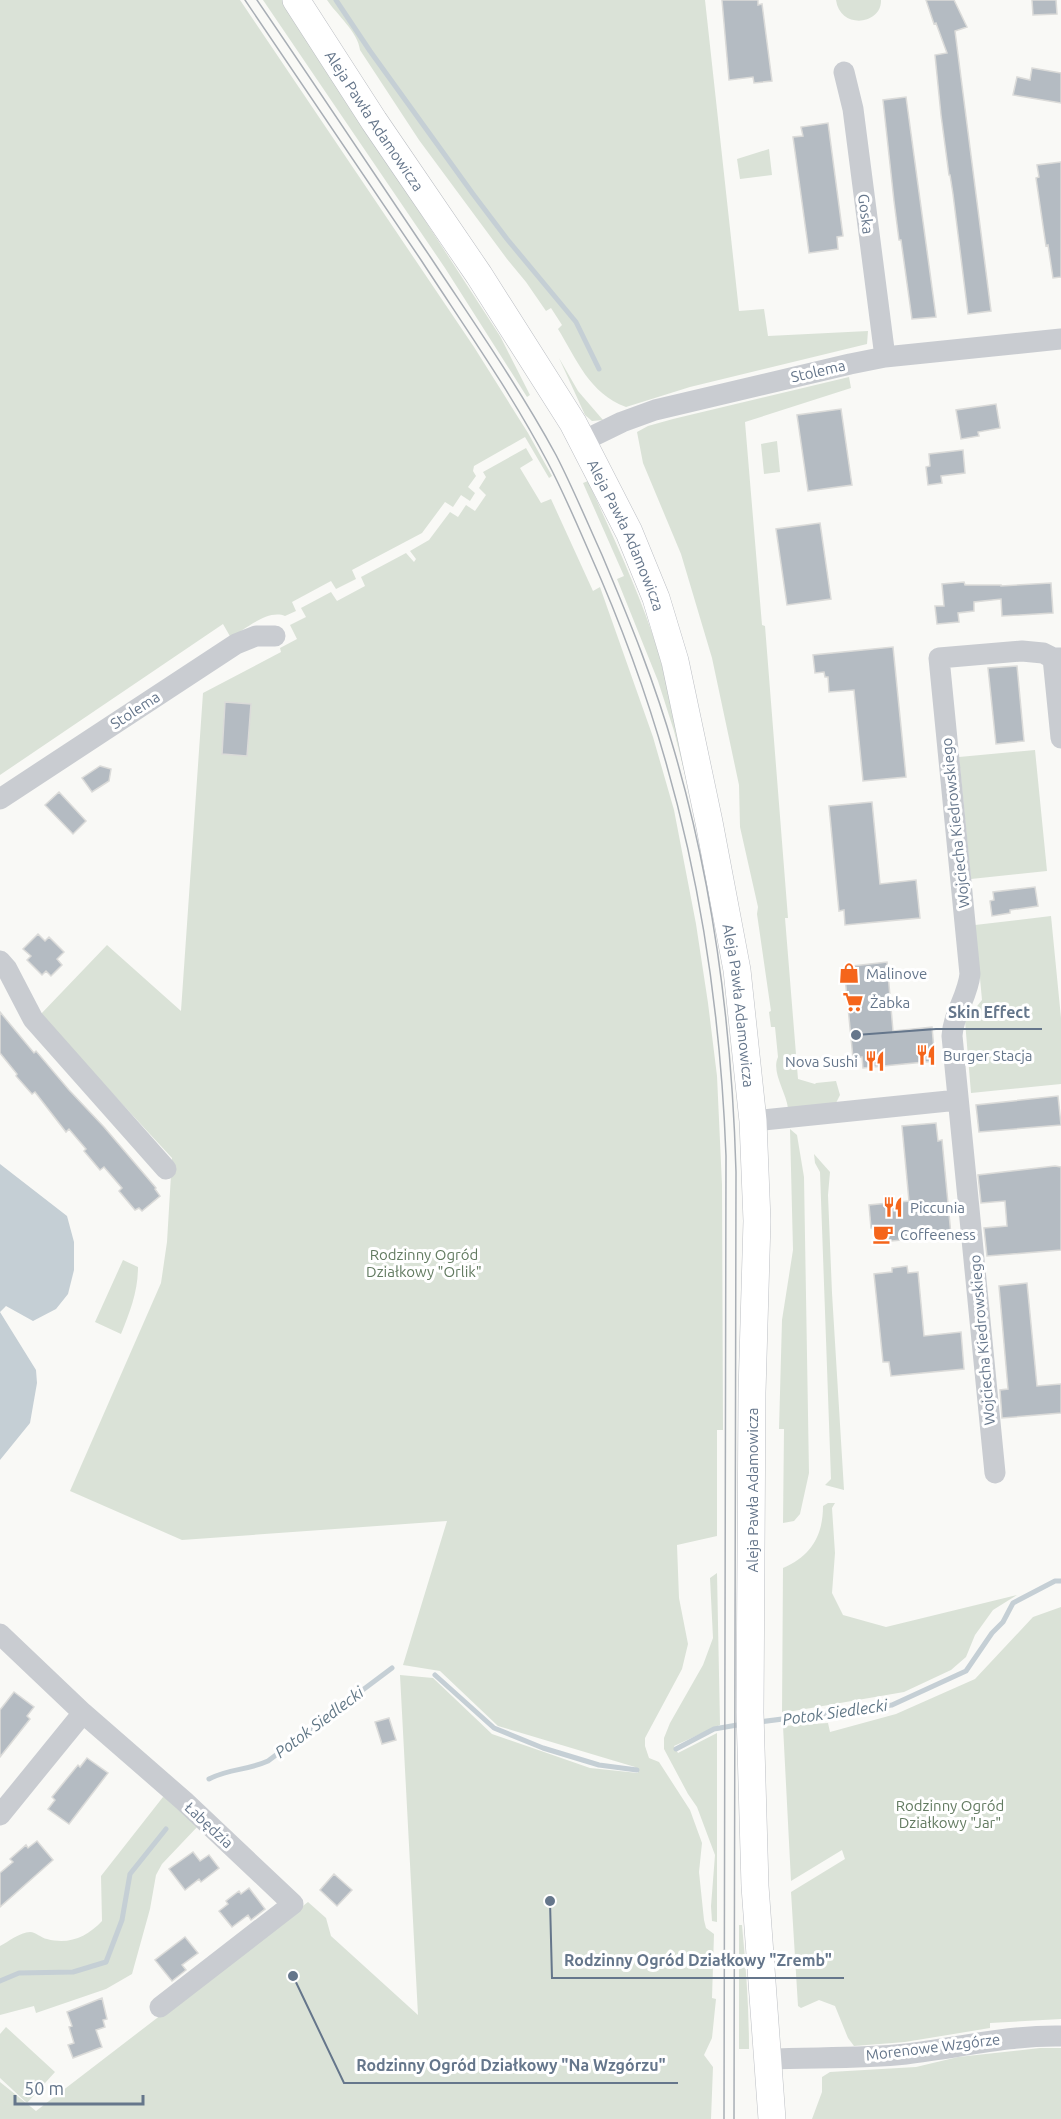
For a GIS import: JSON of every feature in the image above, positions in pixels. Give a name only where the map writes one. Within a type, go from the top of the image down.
[{"type":"main road","name":"Aleja Pawła Adamowicza","points":[[296,0],[508,321],[583,441],[633,543],[656,598],[675,661],[706,804],[737,970],[753,1121],[757,1221],[752,1429],[750,1713],[755,1886],[772,2119]]},
{"type":"street","name":"Goska","points":[[844,72],[853,109],[885,357]]},
{"type":"street","name":"Stolema","points":[[583,441],[622,422],[655,410],[885,357],[1061,339]]},
{"type":"street","name":"Stolema","points":[[0,799],[236,644],[256,636],[275,636]]},
{"type":"street","name":"Wojciecha Kiedrowskiego","points":[[995,1473],[953,1028],[967,993],[970,974],[939,657],[1022,651],[1043,652],[1057,658]]},
{"type":"street","points":[[1057,658],[1061,738]]},
{"type":"street","points":[[0,961],[7,969],[33,1019],[166,1169]]},
{"type":"street","points":[[753,1121],[958,1100]]},
{"type":"street","name":"Łabędzia","points":[[0,1634],[292,1904],[159,2007]]},
{"type":"street","points":[[0,1815],[83,1713]]},
{"type":"street","name":"Morenowe Wzgórze","points":[[768,2060],[887,2055],[999,2038],[1061,2036]]},
{"type":"green space","points":[[0,0],[240,0],[474,347],[552,476],[549,478],[525,437],[474,466],[473,471],[476,476],[468,487],[475,493],[470,501],[461,495],[453,507],[445,502],[422,533],[352,570],[356,579],[336,589],[331,581],[292,602],[296,611],[285,616],[271,615],[231,638],[223,624],[0,775]]},
{"type":"green space","points":[[263,0],[282,0],[500,336],[530,395],[527,397],[445,268]]},
{"type":"green space","points":[[327,0],[705,0],[739,311],[764,309],[768,336],[868,331],[867,344],[690,387],[626,407],[613,401],[602,393],[585,374],[558,329],[562,325],[551,308],[546,311],[419,140],[360,50],[351,30]]},
{"type":"green space","points":[[836,0],[881,0],[880,8],[875,15],[860,21],[845,16],[839,10]]},
{"type":"green space","points":[[769,149],[772,175],[740,179],[737,159]]},
{"type":"green space","points":[[559,358],[578,391],[603,420],[592,421],[585,415]]},
{"type":"green space","points":[[849,377],[851,388],[745,422],[762,625],[765,626],[798,1079],[815,1084],[836,1081],[840,1095],[836,1103],[788,1108],[776,1069],[778,1057],[775,1027],[771,1027],[758,907],[740,827],[739,785],[712,658],[681,554],[643,463],[637,432],[648,426],[673,419]]},
{"type":"green space","points":[[777,441],[780,472],[764,474],[761,444]]},
{"type":"green space","name":"Rodzinny Ogród Działkowy \"Orlik\"","points":[[526,448],[533,460],[520,468],[541,503],[551,499],[593,591],[600,587],[653,737],[674,810],[696,924],[717,1076],[722,1185],[723,1430],[717,1430],[717,1536],[677,1545],[679,1598],[688,1644],[682,1669],[645,1738],[649,1758],[659,1762],[690,1810],[702,1843],[699,1872],[704,1920],[706,1928],[714,1934],[712,1998],[716,1999],[712,2038],[704,2055],[713,2067],[711,2119],[0,2119],[0,2082],[36,2111],[308,1902],[326,1918],[331,1936],[418,2015],[400,1675],[433,1678],[492,1734],[590,1768],[638,1773],[635,1767],[498,1726],[440,1671],[403,1665],[447,1521],[182,1540],[70,1491],[161,1283],[167,1242],[172,1158],[40,1015],[107,945],[181,1011],[203,693],[281,652],[280,648],[297,639],[290,625],[306,617],[301,608],[331,592],[337,601],[365,586],[361,577],[406,553],[414,562],[416,559],[410,551],[429,540],[450,512],[458,517],[466,505],[475,511],[486,495],[479,488],[486,477],[483,472]]},
{"type":"green space","points":[[588,481],[635,586],[651,629],[670,695],[698,826],[674,731],[658,681],[617,579],[624,576],[583,483]]},
{"type":"green space","points":[[1035,750],[1047,871],[971,879],[959,757]]},
{"type":"green space","points":[[1051,916],[1061,1018],[1061,1084],[971,1093],[965,1021],[982,1000],[975,925]]},
{"type":"green space","points":[[790,1129],[797,1135],[804,1177],[809,1473],[800,1514],[794,1521],[783,1523],[784,1429],[779,1429],[782,1320],[793,1250]]},
{"type":"green space","points":[[814,1154],[830,1172],[828,1195],[832,1293],[844,1490],[825,1485],[831,1479],[820,1172],[815,1163]]},
{"type":"green space","points":[[123,1260],[138,1267],[138,1276],[135,1293],[121,1334],[95,1322]]},
{"type":"green space","points":[[835,1503],[832,1508],[835,1553],[832,1593],[843,1615],[886,1627],[1017,1595],[993,1610],[975,1635],[966,1657],[951,1670],[904,1692],[782,1713],[783,1568],[801,1557],[814,1544],[821,1527],[823,1506]]},
{"type":"green space","points":[[717,1573],[720,1725],[674,1746],[678,1753],[717,1733],[717,1922],[712,1921],[711,1906],[715,1855],[697,1807],[664,1749],[664,1738],[703,1665],[713,1638],[710,1578]]},
{"type":"green space","name":"Rodzinny Ogród Działkowy \"Jar\"","points":[[1061,1607],[1061,2019],[990,2023],[990,2028],[905,2042],[854,2046],[848,2038],[835,2006],[819,2000],[801,2008],[798,2006],[791,1892],[845,1859],[842,1850],[791,1881],[783,1726],[828,1723],[830,1732],[896,1714],[975,1679],[1033,1617]]},
{"type":"green space","points":[[163,1797],[172,1800],[199,1825],[162,1864],[156,1875],[150,1909],[132,1974],[106,1989],[36,2013],[34,2006],[0,2015],[0,1946],[26,1932],[55,1941],[63,1941],[77,1938],[96,1927],[102,1921],[101,1876]]},
{"type":"green space","points":[[739,1925],[742,1925],[745,1956],[749,2049],[739,2049]]},
{"type":"green space","points":[[6,2027],[55,2072],[27,2103],[0,2078],[0,2034]]},
{"type":"green space","points":[[1040,2048],[1061,2048],[1061,2119],[812,2119],[822,2092],[822,2077],[830,2072],[916,2067],[958,2057]]},
{"type":"shaded area","points":[[0,1164],[67,1216],[74,1242],[74,1270],[68,1294],[56,1309],[33,1321],[6,1306],[0,1312]]},
{"type":"shaded area","points":[[0,1312],[36,1370],[37,1383],[30,1423],[0,1460]]},
{"type":"building","points":[[722,0],[758,0],[758,5],[762,4],[772,81],[754,83],[753,77],[729,80]]},
{"type":"building","points":[[926,0],[954,0],[967,27],[955,31],[991,311],[968,314],[935,55],[947,53]]},
{"type":"building","points":[[1032,0],[1056,0],[1057,14],[1033,15]]},
{"type":"building","points":[[1032,68],[1061,73],[1061,103],[1013,95],[1017,77],[1030,80]]},
{"type":"building","points":[[906,97],[936,317],[912,319],[901,240],[899,240],[883,100]]},
{"type":"building","points":[[828,123],[843,236],[837,237],[838,249],[809,253],[793,137],[803,136],[801,127]]},
{"type":"building","points":[[1061,162],[1061,277],[1053,278],[1036,178],[1039,177],[1037,165]]},
{"type":"building","points":[[996,404],[1000,428],[978,432],[979,436],[961,439],[956,410]]},
{"type":"building","points":[[841,409],[852,485],[808,491],[797,415]]},
{"type":"building","points":[[963,450],[965,473],[941,476],[942,483],[928,485],[926,467],[930,466],[929,454]]},
{"type":"building","points":[[820,523],[831,599],[787,605],[776,529]]},
{"type":"building","points":[[964,582],[965,585],[1001,586],[1051,583],[1053,613],[1002,616],[1001,599],[974,602],[974,611],[958,613],[959,622],[937,624],[935,606],[944,606],[942,584]]},
{"type":"building","points":[[893,647],[906,777],[863,781],[854,690],[829,692],[828,677],[825,677],[824,672],[815,673],[813,655]]},
{"type":"building","points":[[1017,666],[1024,741],[996,744],[988,668]]},
{"type":"building","points":[[225,702],[251,704],[247,756],[222,754]]},
{"type":"building","points":[[100,766],[111,769],[109,781],[92,792],[82,778]]},
{"type":"building","points":[[59,792],[86,821],[73,834],[45,805]]},
{"type":"building","points":[[872,802],[880,884],[916,880],[920,918],[845,925],[844,910],[839,911],[829,806]]},
{"type":"building","points":[[1035,887],[1038,906],[1010,910],[1010,913],[992,916],[990,901],[994,900],[993,892]]},
{"type":"building","points":[[38,934],[45,941],[49,937],[64,952],[57,959],[62,965],[51,976],[46,971],[42,975],[27,960],[31,956],[23,949]]},
{"type":"building","points":[[887,962],[893,1031],[932,1027],[935,1061],[863,1068],[862,1057],[853,1058],[844,967]]},
{"type":"building","points":[[0,1012],[156,1188],[160,1196],[142,1211],[139,1208],[135,1210],[119,1191],[122,1188],[104,1167],[100,1170],[69,1129],[66,1132],[35,1092],[32,1094],[16,1076],[17,1074],[0,1053]]},
{"type":"building","points":[[1058,1096],[1061,1125],[979,1132],[976,1105]]},
{"type":"building","points":[[936,1123],[938,1141],[942,1140],[951,1235],[882,1242],[880,1227],[871,1228],[869,1205],[909,1201],[902,1126]]},
{"type":"building","points":[[1061,1167],[1061,1250],[987,1256],[984,1228],[1007,1226],[1005,1201],[981,1203],[978,1175]]},
{"type":"building","points":[[907,1266],[908,1273],[918,1272],[924,1336],[961,1332],[964,1369],[891,1376],[889,1362],[883,1362],[874,1274],[892,1272],[892,1268]]},
{"type":"building","points":[[1027,1283],[1037,1386],[1061,1384],[1061,1413],[1002,1418],[1000,1390],[1008,1389],[999,1286]]},
{"type":"building","points":[[14,1692],[34,1707],[27,1716],[30,1719],[0,1757],[0,1710]]},
{"type":"building","points":[[389,1718],[396,1740],[382,1744],[375,1722]]},
{"type":"building","points":[[87,1758],[108,1773],[69,1824],[48,1809],[55,1800],[52,1797],[78,1765],[80,1767]]},
{"type":"building","points":[[37,1841],[53,1860],[0,1907],[0,1873],[13,1862],[10,1859],[26,1845],[28,1848]]},
{"type":"building","points":[[193,1852],[200,1861],[209,1855],[219,1868],[201,1882],[199,1879],[185,1890],[169,1869]]},
{"type":"building","points":[[334,1874],[352,1890],[337,1906],[320,1890]]},
{"type":"building","points":[[249,1888],[265,1909],[251,1920],[248,1915],[232,1927],[219,1911],[228,1904],[226,1901],[239,1891],[241,1894]]},
{"type":"building","points":[[185,1937],[198,1953],[182,1965],[186,1970],[172,1981],[155,1960]]},
{"type":"building","points":[[102,1998],[107,2019],[103,2020],[105,2027],[96,2030],[102,2047],[73,2058],[68,2045],[74,2043],[67,2012]]},
{"type":"waterway","points":[[336,0],[473,194],[576,322],[599,369]]},
{"type":"waterway","name":"Potok Siedlecki","points":[[759,1722],[892,1705],[966,1671],[992,1633],[1003,1622],[1013,1603],[1055,1581],[1061,1581]]},
{"type":"waterway","name":"Potok Siedlecki","points":[[209,1779],[268,1761],[392,1668]]},
{"type":"waterway","name":"Potok Siedlecki","points":[[435,1675],[494,1728],[543,1748],[599,1765],[637,1770]]},
{"type":"waterway","name":"Potok Siedlecki","points":[[676,1749],[714,1729],[743,1724]]},
{"type":"waterway","name":"Potok Siedlecki","points":[[0,1981],[19,1973],[73,1972],[106,1962],[122,1920],[130,1874],[166,1829]]},
{"type":"tram line","points":[[245,0],[470,334],[518,409],[547,461],[620,627],[647,700],[688,848],[714,999],[726,1156],[724,2119]]},
{"type":"tram line","points":[[257,0],[496,355],[556,455],[602,555],[650,676],[667,725],[700,854],[725,1012],[736,1172],[734,2119]]},
{"type":"place","name":"Malinove","points":[[849,973]]},
{"type":"place","name":"Żabka","points":[[853,1002]]},
{"type":"place","name":"Skin Effect","points":[[856,1035]]},
{"type":"place","name":"Burger Stacja","points":[[926,1055]]},
{"type":"place","name":"Nova Sushi","points":[[875,1061]]},
{"type":"place","name":"Piccunia","points":[[893,1207]]},
{"type":"place","name":"Coffeeness","points":[[883,1234]]},
{"type":"place","name":"Rodzinny Ogród Działkowy \"Zremb\"","points":[[550,1901]]},
{"type":"place","name":"Rodzinny Ogród Działkowy \"Na Wzgórzu\"","points":[[293,1976]]}]
